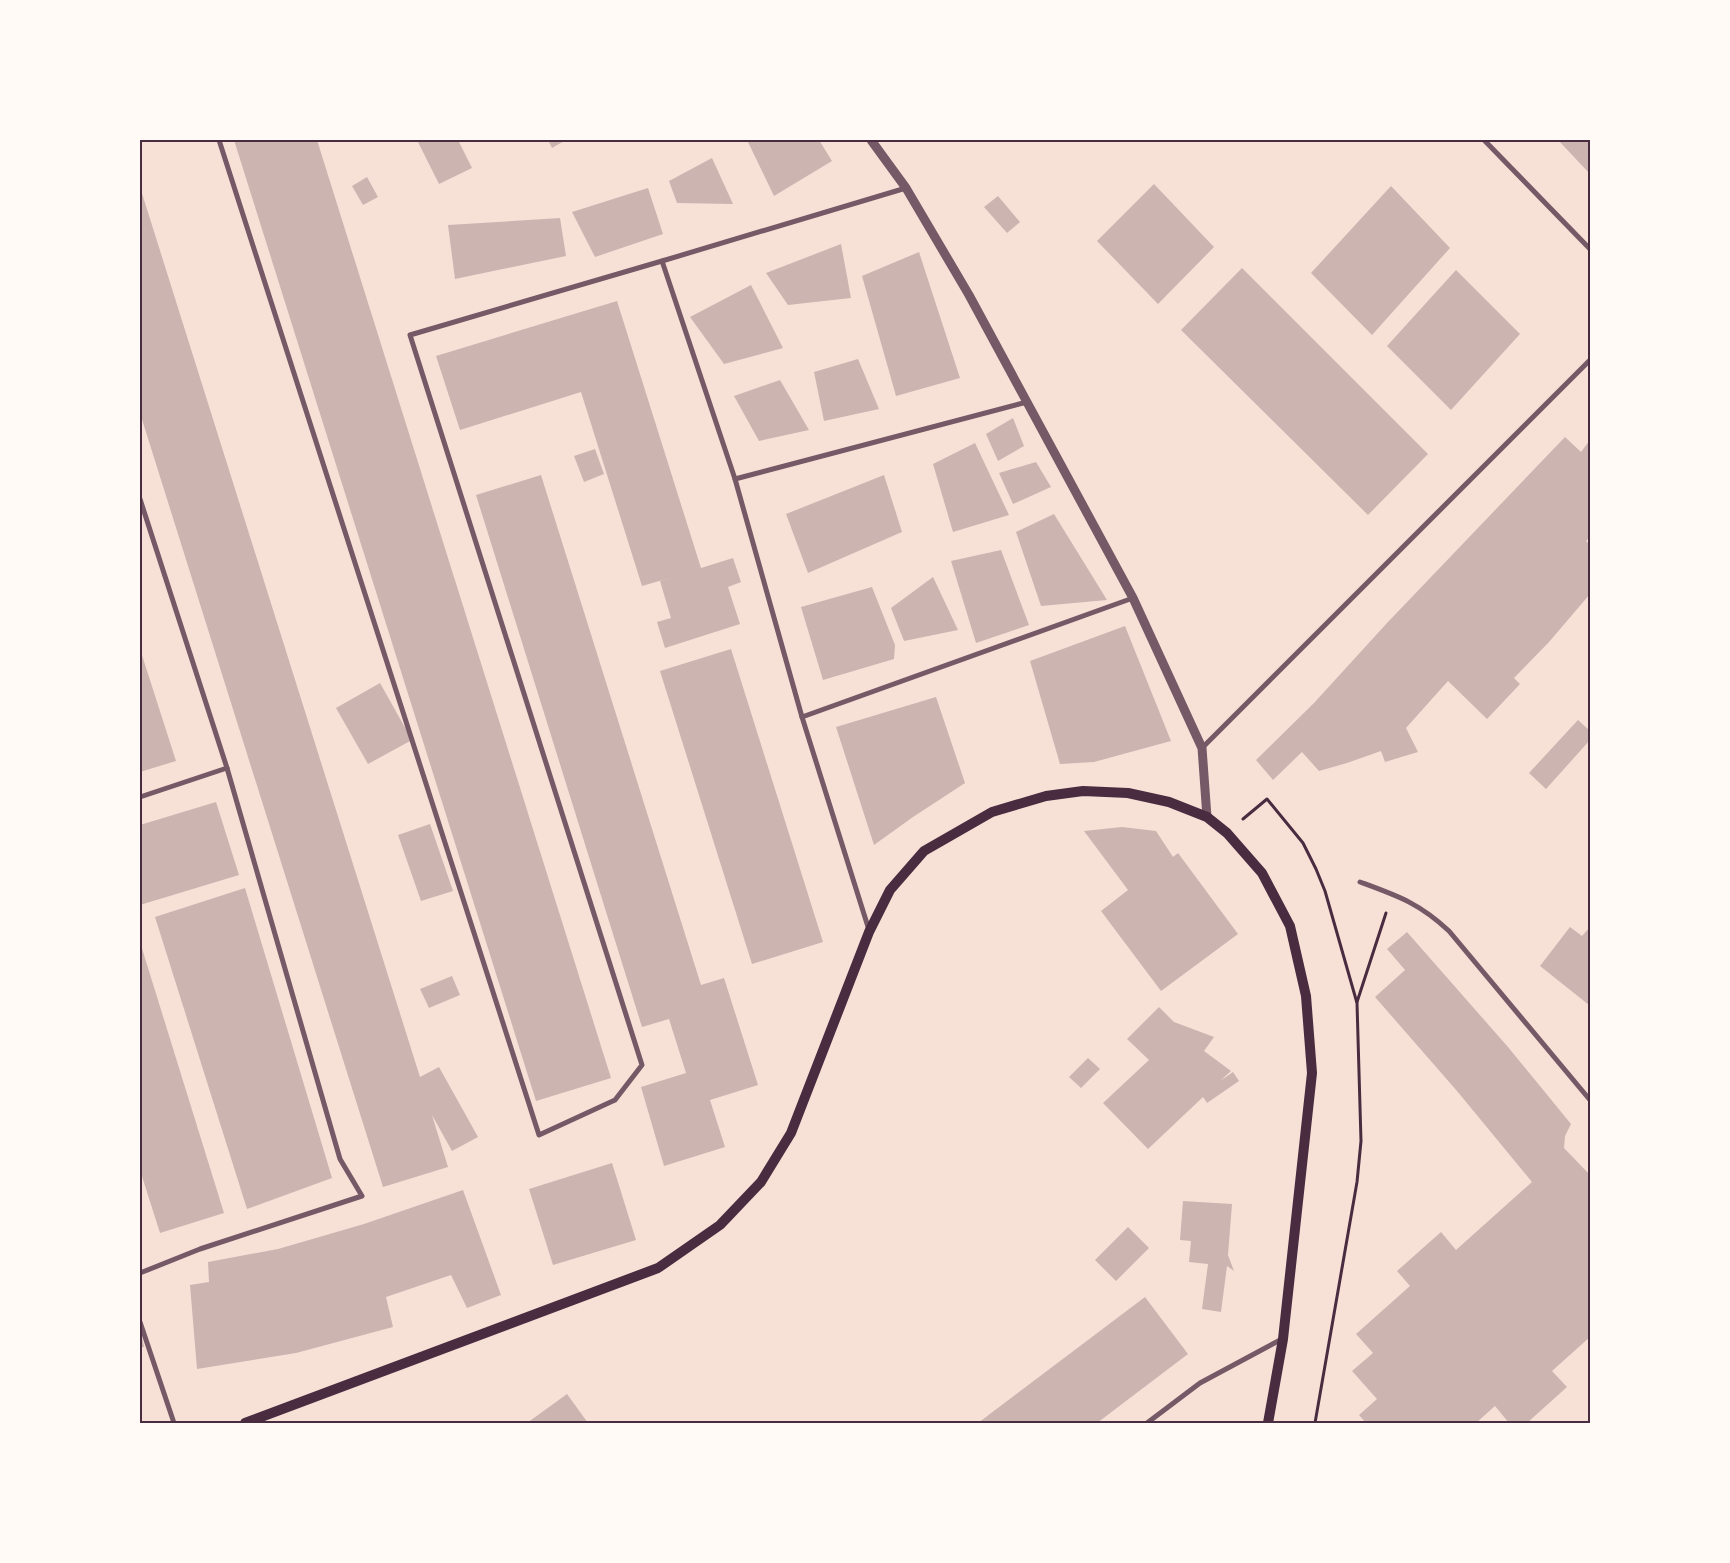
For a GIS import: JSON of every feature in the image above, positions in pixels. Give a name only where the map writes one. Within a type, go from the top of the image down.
[{"type":"main road","points":[[245,1423],[658,1268],[720,1225],[761,1182],[791,1133],[869,932],[890,890],[924,851],[992,812],[1046,796],[1083,791],[1128,793],[1169,802],[1207,817],[1227,833],[1262,874],[1290,926],[1306,996],[1312,1073],[1282,1339],[1268,1423]]},
{"type":"street","points":[[219,140],[539,1135],[615,1100],[642,1065],[410,334],[906,188]]},
{"type":"street","points":[[871,140],[906,188],[969,295],[1133,598],[1202,748],[1207,817]]},
{"type":"street","points":[[1484,140],[1590,249]]},
{"type":"street","points":[[662,261],[735,479],[802,717],[869,932]]},
{"type":"street","points":[[1202,748],[1590,360]]},
{"type":"street","points":[[735,479],[1027,402]]},
{"type":"street","points":[[140,499],[227,768],[340,1159],[362,1196],[200,1249],[140,1273]]},
{"type":"street","points":[[802,717],[1133,598]]},
{"type":"street","points":[[140,797],[227,768]]},
{"type":"street","points":[[1360,882],[1413,903],[1433,916],[1449,931],[1590,1100]]},
{"type":"street","points":[[140,1322],[174,1423]]},
{"type":"street","points":[[1147,1423],[1200,1383],[1282,1339]]},
{"type":"path","points":[[1357,1003],[1392,894]]},
{"type":"building","points":[[234,140],[317,140],[611,1078],[536,1101]]},
{"type":"building","points":[[417,140],[458,140],[472,168],[439,184]]},
{"type":"building","points":[[548,140],[566,140],[552,148]]},
{"type":"building","points":[[747,140],[819,140],[832,161],[774,196]]},
{"type":"building","points":[[1558,140],[1590,140],[1590,174]]},
{"type":"building","points":[[712,158],[733,204],[677,203],[669,181]]},
{"type":"building","points":[[367,177],[378,197],[363,205],[352,186]]},
{"type":"building","points":[[1154,184],[1214,247],[1158,304],[1097,241]]},
{"type":"building","points":[[1391,186],[1450,248],[1372,335],[1311,273]]},
{"type":"building","points":[[140,187],[420,1077],[439,1067],[478,1137],[452,1151],[432,1115],[448,1167],[383,1187],[140,413]]},
{"type":"building","points":[[648,188],[663,234],[595,257],[572,212]]},
{"type":"building","points":[[998,196],[1020,222],[1007,233],[984,207]]},
{"type":"building","points":[[560,218],[566,256],[455,279],[448,225]]},
{"type":"building","points":[[841,244],[851,298],[788,305],[766,273]]},
{"type":"building","points":[[919,252],[960,378],[896,396],[862,276]]},
{"type":"building","points":[[1242,268],[1428,454],[1368,515],[1181,330]]},
{"type":"building","points":[[1456,270],[1520,334],[1451,410],[1387,346]]},
{"type":"building","points":[[751,285],[783,348],[724,364],[690,317]]},
{"type":"building","points":[[617,301],[701,568],[733,558],[741,582],[728,587],[740,624],[665,648],[657,622],[671,618],[660,581],[673,577],[642,586],[581,392],[460,430],[436,356]]},
{"type":"building","points":[[858,359],[879,409],[824,421],[814,372]]},
{"type":"building","points":[[780,380],[809,430],[759,441],[734,396]]},
{"type":"building","points":[[1013,418],[1024,446],[998,461],[986,434]]},
{"type":"building","points":[[1565,437],[1581,452],[1590,440],[1590,537],[1586,541],[1590,545],[1590,594],[1549,642],[1514,678],[1520,684],[1487,719],[1448,681],[1406,728],[1418,752],[1385,762],[1381,751],[1319,771],[1302,752],[1273,780],[1256,760],[1314,703],[1387,623]]},
{"type":"building","points":[[975,443],[1009,515],[953,532],[933,464]]},
{"type":"building","points":[[595,449],[604,474],[584,482],[574,456]]},
{"type":"building","points":[[1036,462],[1051,487],[1013,504],[999,473]]},
{"type":"building","points":[[541,475],[701,985],[724,978],[758,1085],[710,1100],[725,1147],[664,1166],[641,1087],[686,1073],[669,1019],[642,1027],[476,495]]},
{"type":"building","points":[[884,475],[902,532],[808,573],[786,514]]},
{"type":"building","points":[[1054,514],[1107,600],[1041,606],[1016,532]]},
{"type":"building","points":[[1001,550],[1029,625],[976,643],[951,561]]},
{"type":"building","points":[[933,577],[958,630],[904,641],[891,608]]},
{"type":"building","points":[[872,587],[895,645],[894,659],[823,680],[801,607]]},
{"type":"building","points":[[1125,626],[1171,741],[1094,762],[1060,764],[1030,661]]},
{"type":"building","points":[[140,649],[176,761],[140,772]]},
{"type":"building","points":[[731,649],[823,942],[752,964],[660,671]]},
{"type":"building","points":[[380,683],[412,740],[368,764],[336,708]]},
{"type":"building","points":[[936,697],[965,783],[874,845],[836,727]]},
{"type":"building","points":[[1578,720],[1590,731],[1590,740],[1546,789],[1529,773]]},
{"type":"building","points":[[216,802],[239,875],[140,905],[140,825]]},
{"type":"building","points":[[430,824],[453,891],[421,901],[398,835]]},
{"type":"building","points":[[1122,827],[1156,831],[1173,857],[1178,853],[1238,934],[1161,991],[1101,911],[1128,890],[1084,831]]},
{"type":"building","points":[[245,888],[332,1178],[247,1209],[155,917]]},
{"type":"building","points":[[1570,927],[1582,936],[1590,927],[1589,1005],[1540,966]]},
{"type":"building","points":[[1407,932],[1508,1047],[1571,1124],[1565,1136],[1564,1148],[1590,1175],[1590,1337],[1552,1371],[1567,1387],[1527,1423],[1509,1423],[1495,1406],[1476,1423],[1366,1423],[1359,1415],[1377,1399],[1352,1371],[1373,1353],[1356,1334],[1410,1286],[1397,1271],[1441,1232],[1456,1250],[1532,1182],[1457,1091],[1375,997],[1405,970],[1387,949]]},
{"type":"building","points":[[140,942],[224,1213],[160,1233],[140,1170]]},
{"type":"building","points":[[452,976],[460,995],[429,1008],[420,989]]},
{"type":"building","points":[[1159,1007],[1174,1022],[1214,1037],[1204,1051],[1231,1071],[1220,1081],[1233,1072],[1239,1081],[1207,1103],[1203,1097],[1148,1149],[1103,1103],[1149,1060],[1127,1039]]},
{"type":"building","points":[[1088,1058],[1100,1069],[1081,1088],[1069,1077]]},
{"type":"building","points":[[612,1163],[636,1240],[553,1265],[529,1189]]},
{"type":"building","points":[[463,1190],[501,1295],[467,1308],[451,1275],[386,1297],[393,1327],[296,1353],[197,1369],[190,1285],[209,1282],[208,1262],[278,1249],[364,1224]]},
{"type":"building","points":[[1183,1201],[1232,1204],[1228,1255],[1234,1271],[1227,1266],[1221,1312],[1202,1309],[1208,1264],[1189,1262],[1191,1241],[1180,1240]]},
{"type":"building","points":[[1128,1227],[1149,1248],[1116,1281],[1095,1260]]},
{"type":"building","points":[[1145,1297],[1188,1354],[1097,1423],[978,1423]]},
{"type":"building","points":[[140,1327],[144,1347],[140,1347]]},
{"type":"building","points":[[567,1394],[588,1423],[527,1423]]}]
